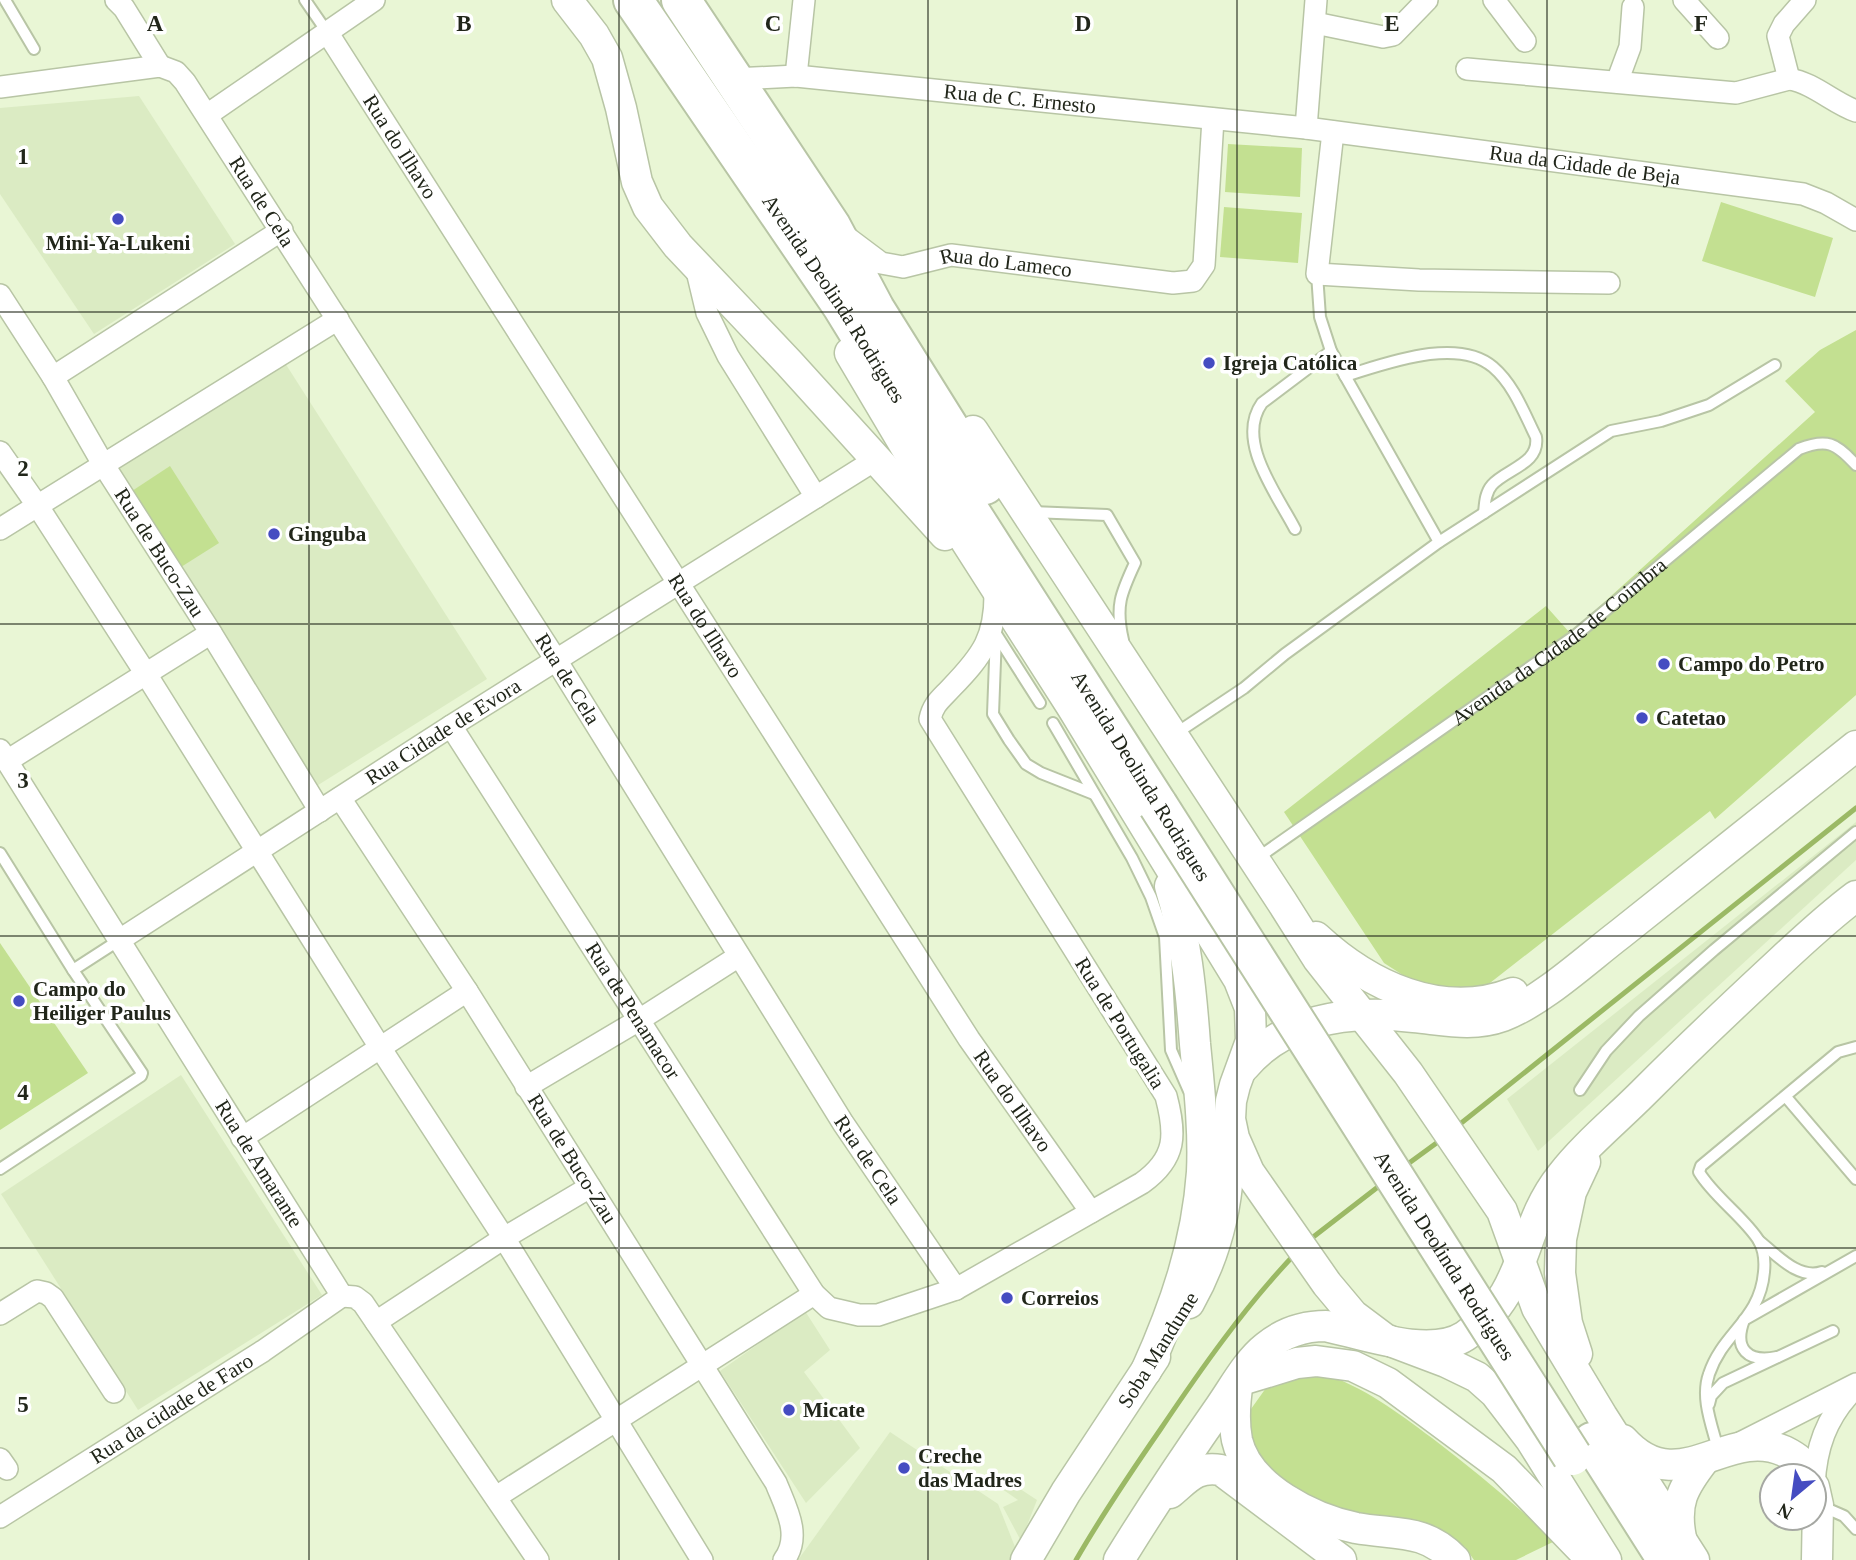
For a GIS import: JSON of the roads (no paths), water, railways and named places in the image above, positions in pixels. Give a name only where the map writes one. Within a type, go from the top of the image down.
[{"type":"highway","name":"Avenida Deolinda Rodrigues","points":[[633,0],[815,234]]},
{"type":"highway","name":"Avenida Deolinda Rodrigues","points":[[681,0],[734,79],[815,234],[842,306],[930,449],[1158,803],[1589,1438],[1681,1554]]},
{"type":"highway","name":"Avenida Deolinda Rodrigues","points":[[1589,1438],[1636,1560]]},
{"type":"main road","points":[[567,0],[594,35],[607,58],[637,182],[648,206],[663,228],[995,590]]},
{"type":"main road","points":[[815,234],[875,282],[1325,968],[1408,1073],[1502,1210],[1537,1308],[1589,1438]]},
{"type":"main road","points":[[815,234],[822,302],[878,402],[995,590],[1072,707],[1158,803],[1170,885],[1181,922],[1192,1001],[1202,1169],[1191,1246],[1168,1320],[1146,1371]]},
{"type":"main road","points":[[1243,1069],[1257,1052],[1272,1040],[1330,1019],[1389,1014],[1471,1023],[1492,1020],[1523,1005],[1578,967],[1856,746]]},
{"type":"main road","name":"Soba Mandume","points":[[1026,1560],[1066,1492],[1177,1324],[1212,1257],[1224,1204],[1231,1101],[1251,1041],[1250,1008],[1158,803]]},
{"type":"main road","points":[[1119,1560],[1238,1381],[1267,1346],[1300,1328],[1325,1326],[1416,1345],[1448,1343],[1464,1336],[1494,1311],[1513,1282],[1539,1209],[1549,1191],[1586,1147],[1685,1050],[1856,895]]},
{"type":"main road","points":[[1282,902],[1317,938],[1353,967],[1382,984],[1432,1001],[1458,1003],[1507,996],[1578,967]]},
{"type":"main road","points":[[1589,1438],[1581,1367],[1567,1323],[1560,1273],[1561,1239],[1571,1192],[1586,1162],[1642,1095]]},
{"type":"main road","points":[[1230,1119],[1240,1156],[1258,1186],[1327,1284],[1353,1315],[1385,1339],[1477,1377],[1494,1393],[1531,1440],[1606,1560]]},
{"type":"main road","points":[[1238,1381],[1297,1363],[1316,1361],[1353,1366],[1388,1383],[1504,1469],[1592,1560]]},
{"type":"main road","points":[[1238,1381],[1235,1413],[1238,1442],[1256,1474],[1280,1495],[1309,1514],[1333,1522],[1373,1531],[1399,1531],[1429,1541],[1455,1560]]},
{"type":"main road","points":[[1589,1438],[1633,1451],[1653,1462],[1670,1465],[1712,1457],[1752,1445],[1778,1448],[1801,1462]]},
{"type":"main road","points":[[1681,1554],[1677,1520],[1680,1499],[1690,1478],[1712,1457]]},
{"type":"main road","points":[[1151,1509],[1198,1471],[1209,1468],[1221,1471],[1340,1560]]},
{"type":"main road","points":[[1350,1560],[1359,1540],[1373,1531]]},
{"type":"main road","points":[[1817,1532],[1817,1560]]},
{"type":"street","name":"Rua de Cela","points":[[116,0],[168,69],[185,82],[282,230],[556,660],[843,1123],[956,1289]]},
{"type":"street","points":[[207,115],[374,0]]},
{"type":"street","points":[[796,76],[804,0]]},
{"type":"street","points":[[1306,128],[1316,0]]},
{"type":"street","points":[[1315,23],[1383,37],[1393,35],[1427,0]]},
{"type":"street","points":[[1494,0],[1525,41]]},
{"type":"street","points":[[1684,0],[1718,38]]},
{"type":"street","points":[[1789,79],[1778,36],[1784,24],[1805,0]]},
{"type":"street","points":[[1617,82],[1630,47],[1634,2]]},
{"type":"street","name":"Rua do Ilhavo","points":[[327,32],[969,1039],[1091,1212]]},
{"type":"street","points":[[0,87],[168,69]]},
{"type":"street","points":[[1467,69],[1736,93],[1789,79],[1796,80],[1847,108],[1856,90]]},
{"type":"street","name":"Rua de C. Ernesto","points":[[734,79],[796,76],[1306,128]]},
{"type":"street","name":"Rua do Lameco","points":[[815,234],[881,263],[903,267],[951,256],[1173,283],[1193,281],[1204,265],[1213,119]]},
{"type":"street","name":"Rua da Cidade de Beja","points":[[1306,128],[1804,194],[1856,220]]},
{"type":"street","points":[[1333,132],[1317,274],[1419,280],[1609,283]]},
{"type":"street","points":[[53,377],[282,230]]},
{"type":"street","points":[[696,265],[707,313],[728,356],[816,497]]},
{"type":"street","name":"Rua de Buco-Zau","points":[[0,295],[320,811]]},
{"type":"street","points":[[0,529],[338,319]]},
{"type":"street","points":[[0,452],[146,674],[256,853],[504,1238],[702,1560]]},
{"type":"street","name":"Rua Cidade de Evora","points":[[121,939],[451,726],[875,460]]},
{"type":"street","name":"Rua de Portugalia","points":[[814,1294],[829,1308],[859,1315],[878,1315],[956,1289],[1156,1173],[1169,1153],[1173,1125],[1166,1096],[930,719],[933,706],[970,669],[995,631],[995,590]]},
{"type":"street","points":[[4,756],[211,633]]},
{"type":"street","name":"Rua de Penamacor","points":[[451,726],[814,1294]]},
{"type":"street","name":"Rua de Amarante","points":[[4,756],[342,1296],[355,1297],[363,1303],[538,1560]]},
{"type":"street","name":"Rua de Buco-Zau","points":[[340,799],[467,991],[776,1483],[793,1526],[792,1542],[784,1560]]},
{"type":"street","points":[[526,1087],[639,1020],[739,956]]},
{"type":"street","points":[[242,1138],[467,991]]},
{"type":"street","points":[[376,1322],[504,1238],[590,1187]]},
{"type":"street","points":[[0,1314],[37,1292],[46,1293],[53,1298],[114,1392]]},
{"type":"street","points":[[496,1497],[814,1294]]},
{"type":"street","name":"Rua da cidade de Faro","points":[[0,1517],[263,1351],[342,1296]]},
{"type":"street","points":[[1712,1457],[1856,1386]]},
{"type":"street","points":[[1817,1462],[1829,1420],[1838,1405],[1856,1386]]},
{"type":"lane","points":[[5,0],[34,49]]},
{"type":"lane","points":[[305,0],[327,32]]},
{"type":"lane","points":[[1317,274],[1321,317],[1331,351],[1439,542]]},
{"type":"lane","points":[[1295,529],[1256,455],[1253,429],[1256,411],[1262,403],[1331,351]]},
{"type":"lane","points":[[1345,376],[1402,359],[1461,353],[1476,357],[1494,368],[1517,399],[1537,443],[1531,457],[1492,485],[1484,513]]},
{"type":"lane","points":[[1172,735],[1244,688],[1285,654],[1439,542],[1611,431],[1661,421],[1709,405],[1775,365]]},
{"type":"lane","name":"Avenida da Cidade de Coimbra","points":[[1254,861],[1576,635],[1799,449],[1819,442],[1840,448],[1856,465]]},
{"type":"lane","points":[[1026,512],[1107,515],[1135,563],[1121,590],[1118,619],[1131,673]]},
{"type":"lane","points":[[995,631],[1040,703]]},
{"type":"lane","points":[[995,631],[992,698],[993,714],[998,723],[1026,764],[1041,773],[1094,794]]},
{"type":"lane","points":[[1054,723],[1132,858],[1165,937],[1171,1050],[1200,1118]]},
{"type":"lane","points":[[1580,1090],[1606,1051],[1639,1016],[1856,832]]},
{"type":"lane","points":[[0,853],[142,1075],[0,1169]]},
{"type":"lane","points":[[73,970],[121,939]]},
{"type":"lane","points":[[1838,1267],[1815,1274],[1798,1272],[1759,1241],[1699,1172],[1701,1166],[1838,1052],[1856,1047]]},
{"type":"lane","points":[[1786,1097],[1856,1179]]},
{"type":"lane","points":[[1712,1457],[1707,1408],[1708,1375],[1721,1348],[1755,1307],[1763,1287],[1765,1262],[1759,1241]]},
{"type":"lane","points":[[1777,1357],[1762,1360],[1751,1357],[1745,1350],[1740,1333],[1744,1320],[1856,1256]]},
{"type":"lane","points":[[1707,1408],[1711,1396],[1723,1383],[1833,1331]]},
{"type":"lane","points":[[1828,1503],[1856,1529]]},
{"type":"waterway","points":[[1455,1128],[1856,808]]},
{"type":"waterway","points":[[1405,1166],[1442,1139]]},
{"type":"waterway","points":[[1308,1241],[1383,1183]]},
{"type":"waterway","points":[[1076,1560],[1207,1362],[1257,1297],[1294,1255]]},
{"type":"place","name":"Mini-Ya-Lukeni","points":[[118,219]]},
{"type":"place","name":"Igreja Católica","points":[[1209,363]]},
{"type":"place","name":"Ginguba","points":[[274,534]]},
{"type":"place","name":"Campo do Petro","points":[[1664,664]]},
{"type":"place","name":"Catetao","points":[[1642,718]]},
{"type":"place","name":"Campo do Heiliger Paulus","points":[[19,1001]]},
{"type":"place","name":"Correios","points":[[1007,1298]]},
{"type":"place","name":"Micate","points":[[789,1410]]},
{"type":"place","name":"Creche das Madres","points":[[904,1468]]}]
